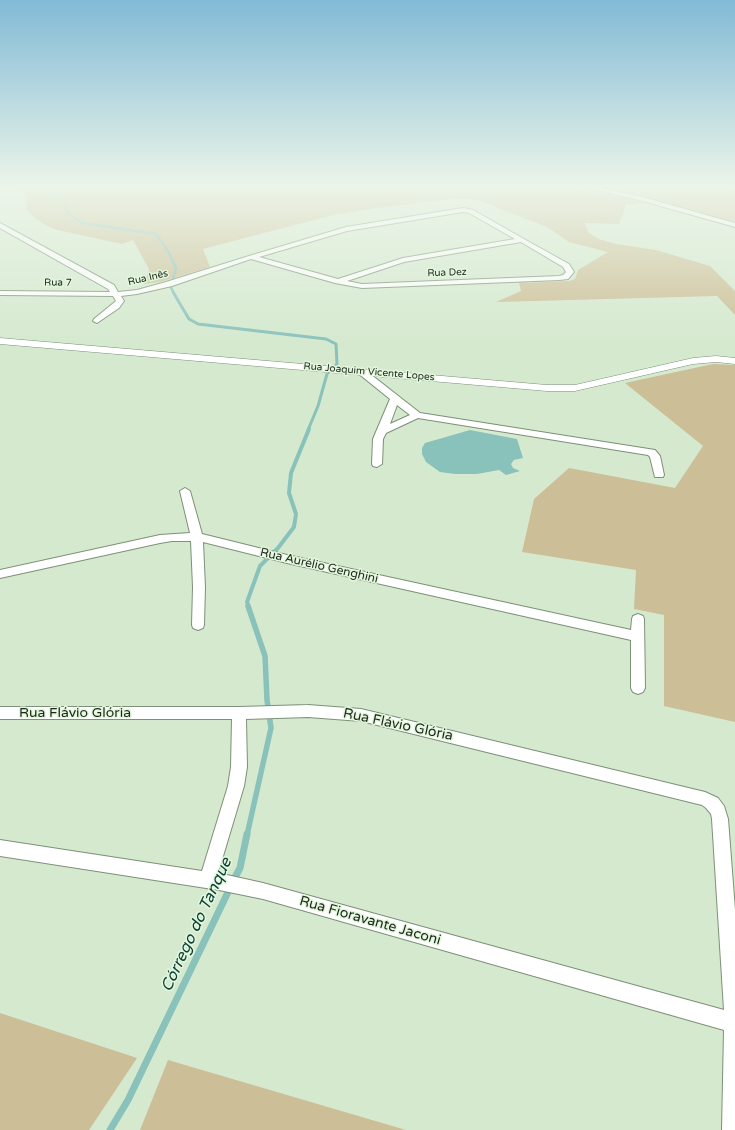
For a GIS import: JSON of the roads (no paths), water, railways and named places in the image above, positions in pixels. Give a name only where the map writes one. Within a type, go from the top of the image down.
[{"type":"street","points":[[19,239],[109,285],[119,298],[118,304],[97,321]]},
{"type":"street","name":"Rua Inês","points":[[116,294],[157,288],[314,239]]},
{"type":"street","name":"Rua Dez","points":[[338,281],[358,285],[379,286],[559,278],[569,274],[569,269],[566,266],[522,240]]},
{"type":"street","points":[[251,258],[338,281],[404,260],[522,240]]},
{"type":"street","points":[[92,294],[100,281]]},
{"type":"street","name":"Rua 7","points":[[0,293],[116,294]]},
{"type":"street","name":"Rua Joaquim Vicente Lopes","points":[[0,341],[562,389],[692,361],[716,359],[735,361]]},
{"type":"street","points":[[362,372],[395,399],[417,414],[648,452],[655,456],[658,475]]},
{"type":"street","points":[[377,464],[378,439],[395,399]]},
{"type":"street","points":[[382,431],[417,414]]},
{"type":"street","points":[[185,491],[197,537],[199,587],[198,625]]},
{"type":"street","name":"Rua Aurélio Genghini","points":[[0,574],[166,538],[197,537],[287,559],[637,636]]},
{"type":"street","points":[[638,619],[638,688]]},
{"type":"street","name":"Rua Flávio Glória","points":[[0,713],[241,713],[308,711],[361,715],[693,795],[712,803],[718,811],[720,819],[734,1023],[733,1130]]},
{"type":"street","points":[[213,882],[236,786],[239,767],[241,713]]},
{"type":"street","name":"Rua Fioravante Jaconi","points":[[0,848],[263,891],[734,1023]]},
{"type":"water","points":[[470,430],[517,439],[523,458],[514,460],[511,464],[513,468],[520,471],[506,475],[499,470],[477,474],[455,474],[440,472],[426,462],[422,454],[422,448],[425,443]]},
{"type":"waterway","points":[[159,239],[168,251],[176,268],[171,288],[174,293]]},
{"type":"waterway","points":[[173,292],[189,319],[198,324],[326,339],[336,344],[337,364],[327,374],[318,406],[308,430]]},
{"type":"waterway","name":"Córrego do Tanque","points":[[249,607],[247,602],[260,566],[278,548],[294,527],[296,514],[289,493],[291,473],[309,429]]},
{"type":"waterway","name":"Córrego do Tanque","points":[[247,835],[271,728],[267,700],[265,656],[248,606]]},
{"type":"waterway","name":"Córrego do Tanque","points":[[233,881],[240,868],[247,834]]},
{"type":"waterway","name":"Córrego do Tanque","points":[[110,1130],[128,1100],[230,888]]}]
